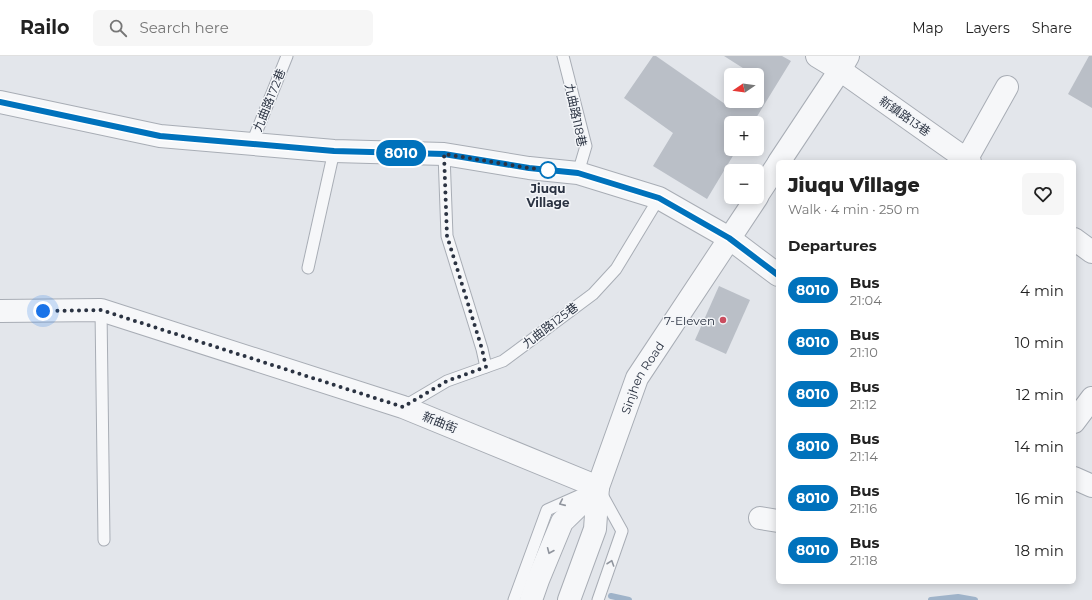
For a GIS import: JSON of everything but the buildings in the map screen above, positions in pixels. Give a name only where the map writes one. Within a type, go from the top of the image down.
[{"type":"street","name":"新鎮路13巷","points":[[817,56],[844,63],[966,160]]},
{"type":"street","name":"Sinjhen Road","points":[[781,160],[844,63]]},
{"type":"street","points":[[968,160],[1007,87]]},
{"type":"street","points":[[0,102],[160,136],[334,151],[444,154],[529,168],[578,173],[659,198],[729,238],[776,273]]},
{"type":"street","name":"Sinjhen Road","points":[[764,186],[776,168]]},
{"type":"street","name":"Sinjhen Road","points":[[569,600],[595,529],[598,487],[637,378],[752,204]]},
{"type":"street","points":[[1076,240],[1092,252]]},
{"type":"street","name":"新曲街","points":[[0,311],[101,310],[403,407],[598,487]]},
{"type":"street","points":[[1076,419],[1092,398]]},
{"type":"street","points":[[1076,479],[1092,486]]},
{"type":"street","name":"Sinjhen Road","points":[[531,600],[562,522],[598,487]]},
{"type":"lane","name":"九曲路172巷","points":[[252,144],[287,56]]},
{"type":"lane","name":"九曲路118巷","points":[[563,56],[586,146],[578,173]]},
{"type":"lane","points":[[308,268],[334,151]]},
{"type":"lane","points":[[444,154],[447,236],[482,349],[486,367]]},
{"type":"lane","name":"九曲路125巷","points":[[403,407],[447,381],[503,362],[592,294],[616,269],[659,198]]},
{"type":"lane","points":[[101,310],[104,540]]},
{"type":"lane","points":[[514,600],[547,510],[598,487],[622,531],[598,600]]},
{"type":"waterway","points":[[611,596],[629,600]]},
{"type":"waterway","points":[[931,600],[958,597],[975,600]]},
{"type":"bus line","name":"8010","points":[[0,102],[160,136],[334,151],[444,154],[529,168],[578,173],[659,198],[729,238],[776,273]]},
{"type":"place","name":"Jiuqu Village","points":[[548,170]]},
{"type":"place","name":"7-Eleven","points":[[723,320]]},
{"type":"route","points":[[43,311],[101,310],[403,407],[447,381],[486,367],[482,349],[447,236],[444,154],[529,168],[553,170],[548,170]]}]
